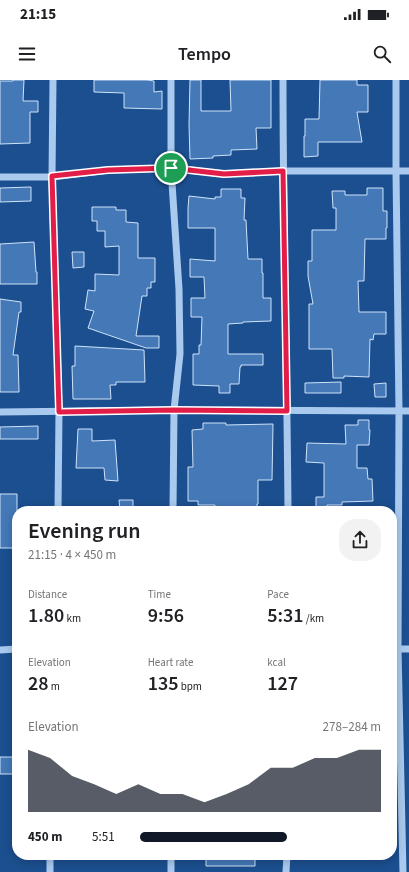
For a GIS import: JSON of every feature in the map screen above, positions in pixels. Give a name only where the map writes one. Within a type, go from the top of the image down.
[{"type":"street","points":[[53,80],[52,176],[59,412],[58,506]]},
{"type":"street","points":[[171,80],[171,168],[179,289],[180,333],[180,354],[174,410],[173,506]]},
{"type":"street","points":[[283,80],[288,506]]},
{"type":"street","points":[[396,80],[399,411],[397,530]]},
{"type":"street","points":[[0,177],[52,176],[108,170],[171,168],[224,174],[283,171],[409,171]]},
{"type":"street","points":[[0,412],[174,410],[409,411]]},
{"type":"street","points":[[397,649],[409,648]]},
{"type":"street","points":[[0,650],[12,650]]},
{"type":"street","points":[[397,705],[403,872]]},
{"type":"street","points":[[50,860],[50,872]]},
{"type":"street","points":[[171,860],[171,872]]},
{"type":"street","points":[[286,860],[286,872]]},
{"type":"building","points":[[24,80],[23,101],[38,101],[38,112],[30,112],[30,143],[0,144],[0,81]]},
{"type":"building","points":[[94,80],[154,81],[154,92],[162,91],[162,109],[124,108],[124,93],[94,92]]},
{"type":"building","points":[[190,80],[201,80],[201,111],[231,111],[230,80],[271,80],[271,128],[256,128],[257,149],[231,150],[231,155],[213,156],[213,158],[190,159]]},
{"type":"building","points":[[320,80],[357,80],[357,85],[368,85],[368,112],[357,112],[362,142],[318,142],[318,156],[304,157],[305,119],[319,119]]},
{"type":"building","points":[[31,187],[31,201],[0,202],[0,188]]},
{"type":"building","points":[[367,188],[383,188],[383,211],[387,211],[387,228],[386,239],[365,239],[364,281],[358,281],[359,312],[386,312],[386,334],[374,334],[373,340],[370,339],[369,377],[344,376],[344,378],[333,378],[332,349],[309,349],[309,304],[313,304],[308,276],[308,261],[312,261],[312,230],[336,230],[336,208],[333,208],[332,191],[345,191],[345,195],[367,195]]},
{"type":"building","points":[[221,189],[241,189],[241,198],[245,198],[244,220],[246,220],[248,259],[262,259],[263,298],[271,298],[271,321],[228,324],[228,354],[263,354],[263,365],[241,365],[239,384],[230,384],[230,393],[219,393],[219,386],[193,385],[193,354],[199,354],[199,345],[201,345],[202,317],[191,317],[191,298],[205,298],[204,277],[190,277],[190,259],[215,261],[215,228],[188,228],[189,196],[215,199],[215,197],[221,197]]},
{"type":"building","points":[[92,207],[116,207],[116,210],[126,210],[126,222],[138,223],[138,258],[155,258],[155,282],[151,282],[151,288],[147,288],[147,296],[142,296],[136,336],[159,336],[159,348],[146,348],[88,328],[94,311],[85,309],[88,290],[95,291],[95,274],[119,275],[119,246],[105,247],[105,231],[97,231],[97,221],[92,221]]},
{"type":"building","points":[[34,242],[37,284],[0,284],[0,244]]},
{"type":"building","points":[[72,252],[84,252],[84,267],[73,268]]},
{"type":"building","points":[[0,299],[21,302],[21,312],[19,312],[13,355],[18,355],[19,392],[0,392]]},
{"type":"building","points":[[75,346],[144,350],[145,382],[116,382],[116,385],[110,385],[111,399],[73,399],[72,366],[75,366]]},
{"type":"building","points":[[341,382],[341,393],[305,393],[305,383]]},
{"type":"building","points":[[386,383],[386,397],[375,397],[374,384]]},
{"type":"building","points":[[358,420],[369,420],[369,445],[357,445],[357,468],[367,468],[368,479],[372,479],[373,501],[342,502],[342,505],[316,506],[316,497],[324,497],[324,463],[306,462],[307,443],[346,444],[345,425],[358,425]]},
{"type":"building","points":[[203,423],[226,423],[226,425],[273,424],[272,480],[258,480],[257,506],[198,505],[198,501],[188,501],[188,467],[193,467],[192,430],[203,429]]},
{"type":"building","points":[[38,426],[38,439],[0,439],[0,427]]},
{"type":"building","points":[[78,429],[92,429],[92,441],[115,440],[118,481],[105,480],[104,468],[76,468]]},
{"type":"building","points":[[0,494],[17,494],[17,506],[12,506],[12,548],[0,548]]},
{"type":"building","points":[[119,500],[133,500],[133,506],[120,506]]},
{"type":"building","points":[[0,757],[12,757],[12,774],[0,774]]},
{"type":"building","points":[[206,860],[255,860],[255,866],[206,866]]},
{"type":"route","points":[[171,168],[224,174],[283,171],[287,411],[174,410],[59,412],[52,176],[108,170],[171,168]]}]
